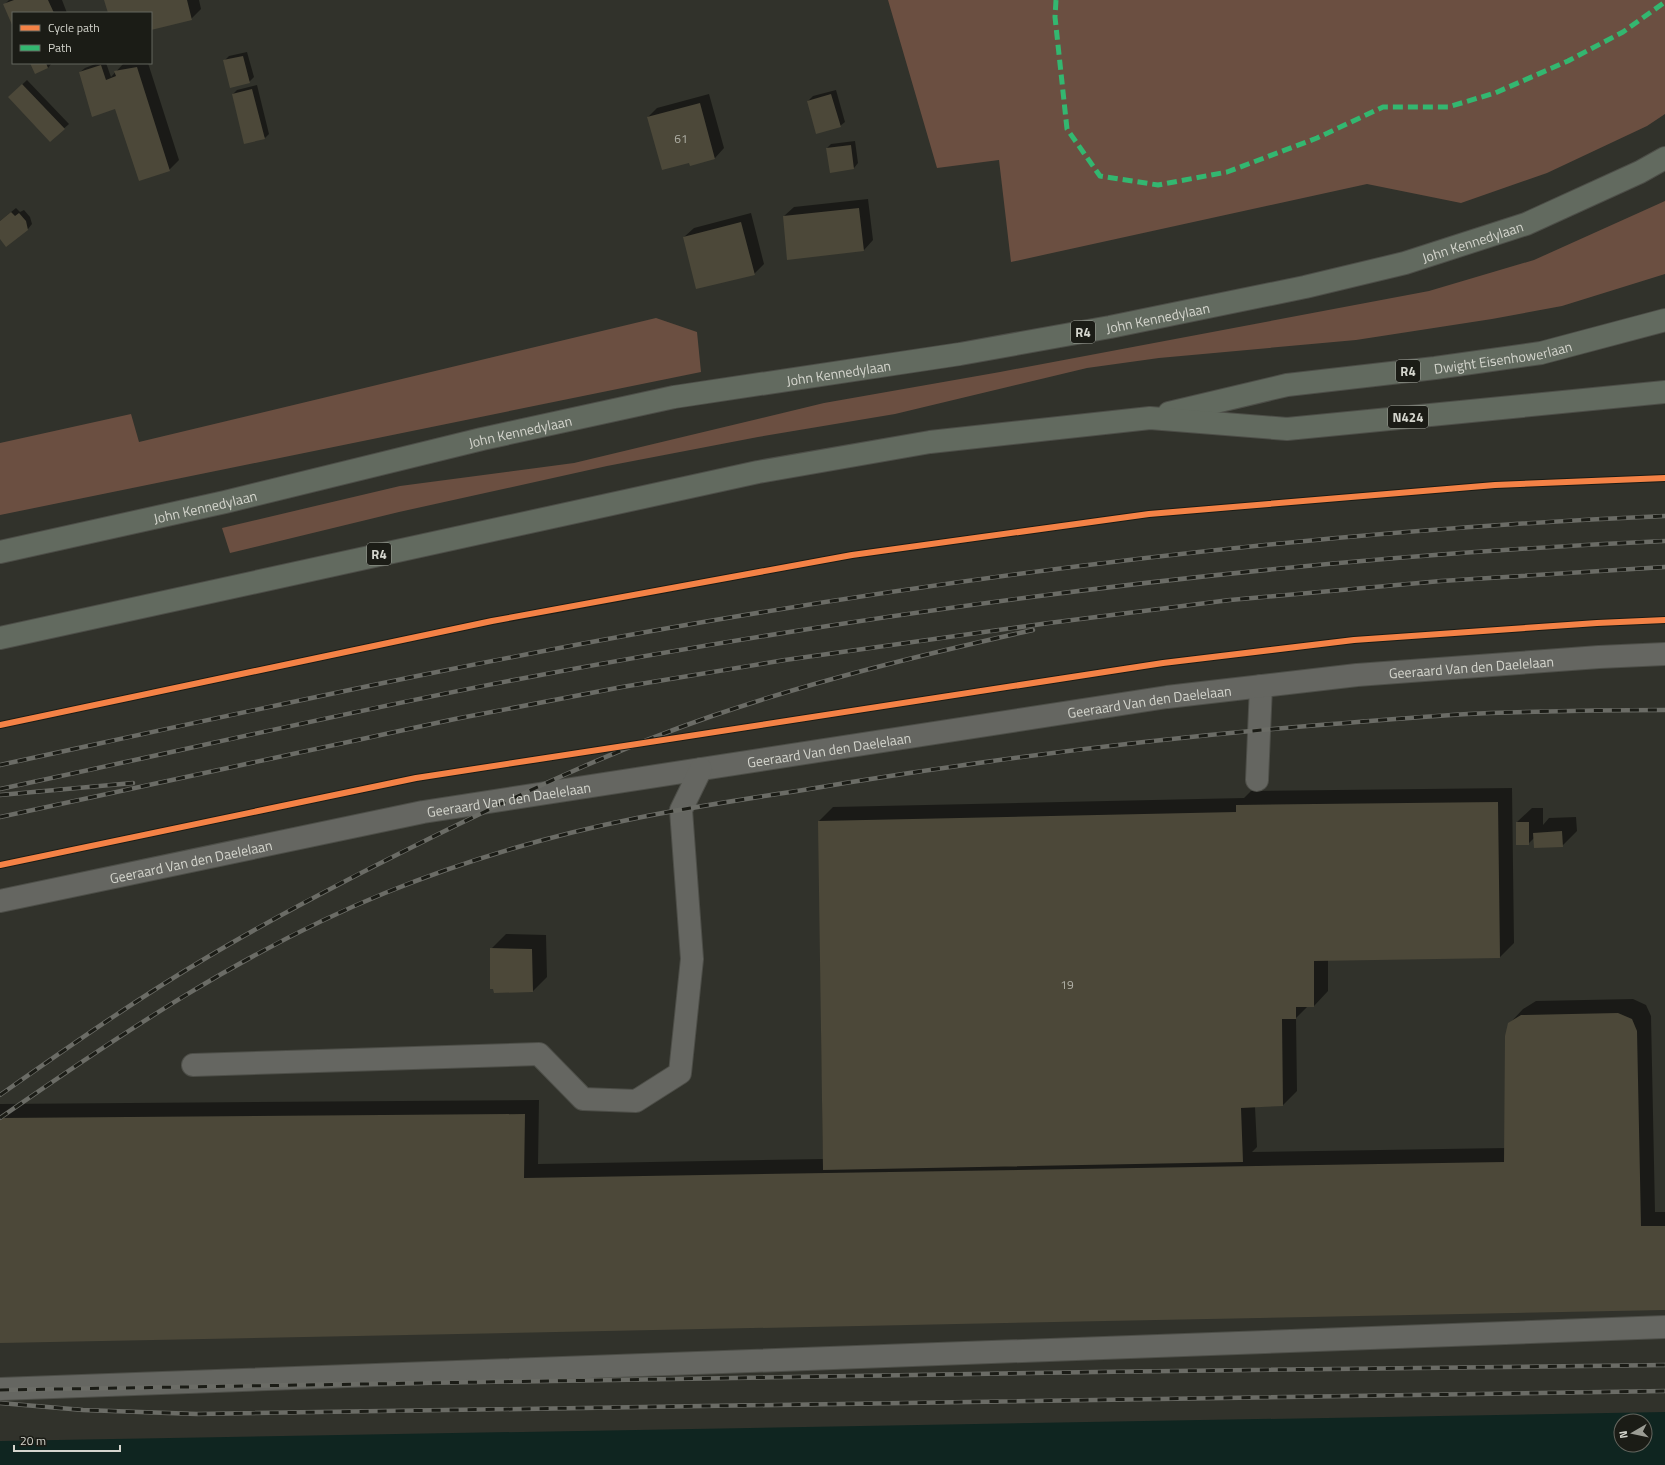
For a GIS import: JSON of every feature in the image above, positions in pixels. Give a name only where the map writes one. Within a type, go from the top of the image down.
[{"type":"highway","name":"John Kennedylaan","points":[[0,552],[225,502],[482,439],[674,397],[960,354],[1110,327],[1304,287],[1404,263],[1526,224],[1640,172],[1665,158]]},
{"type":"highway","name":"Dwight Eisenhowerlaan","points":[[1150,418],[1287,385],[1435,368],[1541,353],[1665,320]]},
{"type":"highway","name":"N424","points":[[1150,418],[1286,429],[1665,392]]},
{"type":"highway","name":"R4","points":[[0,638],[758,472],[930,442],[1150,418]]},
{"type":"street","name":"Geeraard Van den Daelelaan","points":[[0,901],[423,812],[1167,698],[1357,675],[1599,657],[1665,654]]},
{"type":"street","points":[[1257,780],[1261,686]]},
{"type":"street","points":[[193,1065],[539,1054],[583,1099],[636,1100],[680,1073],[692,959],[681,810],[700,769]]},
{"type":"street","points":[[0,1389],[1665,1327]]},
{"type":"shaded area","points":[[888,0],[1665,0],[1665,114],[1647,126],[1547,173],[1461,203],[1367,184],[1011,262],[999,160],[937,168]]},
{"type":"shaded area","points":[[1665,201],[1665,274],[1562,306],[1492,319],[1356,340],[1159,358],[1087,368],[895,414],[758,437],[607,466],[399,512],[230,553],[222,528],[400,486],[574,463],[824,403],[1000,372],[1429,291],[1534,260]]},
{"type":"shaded area","points":[[656,318],[697,332],[701,372],[0,515],[0,443],[131,414],[139,442]]},
{"type":"water","points":[[1665,1412],[1665,1465],[0,1465],[0,1441]]},
{"type":"building","points":[[14,0],[48,0],[54,12],[12,12],[12,25],[3,4]]},
{"type":"building","points":[[104,0],[187,0],[192,20],[152,30],[152,12],[108,12]]},
{"type":"building","points":[[243,56],[250,83],[230,88],[223,60]]},
{"type":"building","points":[[30,64],[46,64],[48,68],[35,74]]},
{"type":"building","points":[[101,65],[106,80],[116,76],[114,71],[137,67],[170,171],[139,181],[115,109],[92,117],[79,72]]},
{"type":"building","points":[[22,84],[65,129],[50,142],[8,97]]},
{"type":"building","points":[[252,89],[265,139],[244,144],[232,94]]},
{"type":"building","points":[[831,94],[841,127],[816,134],[807,101]]},
{"type":"building","points":[[700,103],[715,159],[690,166],[689,163],[662,170],[647,117]]},
{"type":"building","points":[[851,145],[854,169],[830,173],[826,148]]},
{"type":"building","points":[[859,208],[864,251],[787,260],[783,216]]},
{"type":"building","points":[[11,212],[15,216],[19,213],[26,221],[28,230],[6,247],[0,239],[0,221]]},
{"type":"building","points":[[741,222],[755,275],[696,289],[683,237]]},
{"type":"building","points":[[1498,802],[1500,958],[1314,961],[1314,1007],[1296,1007],[1296,1019],[1282,1019],[1283,1106],[1241,1108],[1243,1162],[823,1170],[818,821],[1236,812],[1236,805]]},
{"type":"building","points":[[1516,822],[1529,822],[1529,845],[1516,845]]},
{"type":"building","points":[[1562,831],[1563,847],[1534,848],[1533,833]]},
{"type":"building","points":[[490,948],[532,949],[533,992],[494,993],[493,989],[490,989]]},
{"type":"building","points":[[1618,1013],[1632,1019],[1637,1031],[1641,1226],[1665,1226],[1665,1310],[0,1343],[0,1118],[525,1114],[524,1178],[1504,1162],[1505,1036],[1508,1023],[1521,1015]]},
{"type":"railway","points":[[0,765],[461,667],[646,632],[854,598],[1085,565],[1316,540],[1549,522],[1665,516]]},
{"type":"railway","points":[[0,789],[321,719],[514,680],[800,630],[943,609],[1231,573],[1520,549],[1665,541]]},
{"type":"railway","points":[[0,817],[455,719],[622,687],[785,660],[1049,623],[1230,600],[1441,581],[1665,567]]},
{"type":"railway","points":[[0,1095],[127,1007],[237,940],[331,888],[521,794],[647,740],[752,703],[871,668],[1033,630]]},
{"type":"railway","points":[[0,1118],[92,1055],[186,995],[235,966],[334,915],[385,893],[478,859],[573,832],[663,813],[845,783],[1027,756],[1210,735],[1450,715],[1556,711],[1665,710]]},
{"type":"railway","points":[[0,795],[133,783]]},
{"type":"railway","points":[[0,1390],[1096,1372],[1665,1365]]},
{"type":"railway","points":[[0,1403],[83,1410],[197,1414],[1665,1391]]},
{"type":"marked path","points":[[1056,0],[1055,17],[1067,129],[1100,176],[1158,185],[1227,172],[1317,138],[1383,107],[1448,107],[1495,93],[1568,61],[1623,32],[1665,2]]},
{"type":"cycle path","points":[[0,725],[492,621],[852,555],[1149,514],[1495,485],[1665,478]]},
{"type":"cycle path","points":[[0,865],[416,778],[1163,663],[1354,640],[1597,623],[1665,620]]}]
